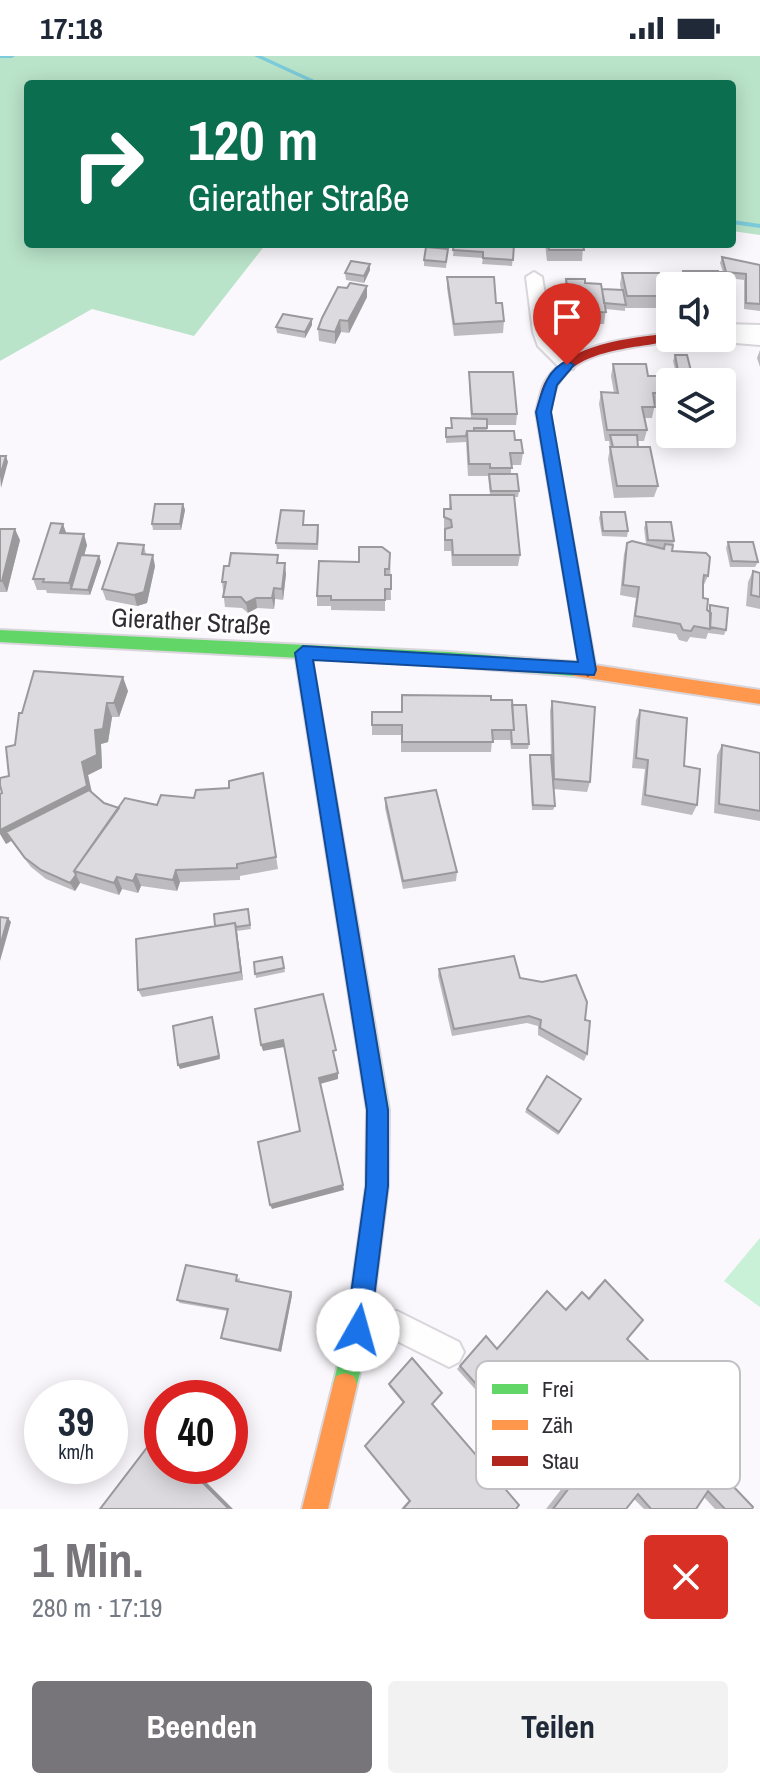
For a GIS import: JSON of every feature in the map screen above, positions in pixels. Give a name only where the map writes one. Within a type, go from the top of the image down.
[{"type":"street","points":[[736,334],[760,335]]},
{"type":"street","points":[[588,670],[543,412],[551,384],[567,365],[624,345],[656,339]]},
{"type":"street","name":"Gierather Straße","points":[[0,636],[588,670],[760,697]]},
{"type":"street","points":[[303,653],[378,1110],[377,1186],[358,1330],[315,1509]]},
{"type":"lane","points":[[534,277],[541,332],[546,346],[567,365]]},
{"type":"lane","points":[[358,1330],[397,1325],[449,1352]]},
{"type":"green space","points":[[0,56],[760,56],[760,235],[736,232],[736,80],[24,80],[24,248],[263,248],[194,336],[92,309],[0,361]]},
{"type":"green space","points":[[760,1238],[760,1307],[724,1281]]},
{"type":"building","points":[[426,248],[448,249],[446,262],[424,260]]},
{"type":"building","points":[[514,248],[513,260],[483,258],[483,252],[453,250]]},
{"type":"building","points":[[549,248],[584,250],[549,250]]},
{"type":"building","points":[[722,257],[760,265],[760,304],[746,303],[746,274],[726,272]]},
{"type":"building","points":[[351,261],[370,264],[364,276],[345,273]]},
{"type":"building","points":[[622,273],[656,273],[656,296],[627,296]]},
{"type":"building","points":[[447,277],[494,277],[496,303],[502,303],[504,321],[454,324]]},
{"type":"building","points":[[566,279],[585,279],[585,283],[601,284],[606,312],[571,313]]},
{"type":"building","points":[[350,283],[367,286],[348,321],[340,320],[335,332],[318,329],[338,287],[347,288]]},
{"type":"building","points":[[602,289],[623,290],[626,305],[604,303]]},
{"type":"building","points":[[283,314],[312,319],[305,332],[276,327]]},
{"type":"building","points":[[675,355],[687,355],[690,368],[677,368]]},
{"type":"building","points":[[613,364],[646,364],[648,376],[656,376],[656,393],[653,393],[655,407],[642,407],[647,430],[607,430],[601,392],[618,393]]},
{"type":"building","points":[[469,372],[513,372],[517,414],[472,414]]},
{"type":"building","points":[[451,418],[487,419],[487,428],[474,428],[474,431],[467,431],[466,436],[446,437],[446,428],[452,428]]},
{"type":"building","points":[[467,431],[514,431],[515,440],[521,440],[523,453],[510,453],[512,468],[469,464]]},
{"type":"building","points":[[610,435],[637,435],[638,447],[613,447]]},
{"type":"building","points":[[610,447],[650,447],[658,486],[617,486]]},
{"type":"building","points":[[0,456],[6,456],[0,476]]},
{"type":"building","points":[[489,474],[517,474],[519,491],[491,491]]},
{"type":"building","points":[[450,495],[514,495],[520,555],[453,555],[452,540],[445,540],[445,529],[452,527],[451,520],[444,517],[444,509],[451,509]]},
{"type":"building","points":[[155,504],[183,504],[180,524],[152,524]]},
{"type":"building","points":[[281,510],[304,511],[303,525],[318,525],[317,544],[276,543]]},
{"type":"building","points":[[601,512],[625,512],[628,531],[603,531]]},
{"type":"building","points":[[646,522],[671,522],[674,541],[648,540]]},
{"type":"building","points":[[51,523],[63,524],[60,533],[84,534],[69,583],[33,579]]},
{"type":"building","points":[[0,529],[15,529],[2,581],[0,581]]},
{"type":"building","points":[[632,541],[664,549],[665,544],[673,545],[672,551],[706,553],[710,557],[708,576],[704,575],[703,598],[708,599],[710,629],[694,626],[691,631],[683,630],[680,624],[635,616],[639,587],[623,585],[627,543]]},
{"type":"building","points":[[728,542],[753,542],[758,562],[732,561]]},
{"type":"building","points":[[118,543],[144,545],[142,554],[153,555],[144,592],[134,595],[102,589]]},
{"type":"building","points":[[359,547],[382,547],[390,553],[389,569],[385,569],[385,575],[391,575],[391,589],[385,589],[385,600],[331,600],[331,596],[317,596],[319,561],[359,562]]},
{"type":"building","points":[[231,553],[278,555],[277,563],[285,563],[282,589],[274,588],[272,598],[256,598],[246,603],[241,597],[223,597],[226,582],[222,582],[224,566],[229,566]]},
{"type":"building","points":[[81,555],[99,556],[88,590],[71,589]]},
{"type":"building","points":[[753,571],[760,573],[760,597],[751,595]]},
{"type":"building","points":[[710,605],[728,608],[726,630],[710,627]]},
{"type":"building","points":[[34,671],[123,677],[114,703],[107,703],[103,729],[95,730],[97,755],[82,762],[87,786],[0,830],[0,778],[9,776],[6,747],[15,745],[19,713],[22,713]]},
{"type":"building","points":[[402,695],[491,696],[491,700],[512,700],[514,730],[492,730],[493,742],[402,742],[402,725],[372,725],[372,712],[402,712]]},
{"type":"building","points":[[552,701],[595,707],[590,782],[554,779]]},
{"type":"building","points":[[512,705],[526,705],[529,744],[512,744]]},
{"type":"building","points":[[640,710],[687,718],[684,766],[700,769],[697,805],[645,795],[648,760],[636,758]]},
{"type":"building","points":[[722,745],[760,753],[760,811],[719,804]]},
{"type":"building","points":[[530,755],[551,755],[555,806],[533,805]]},
{"type":"building","points":[[263,773],[276,857],[237,864],[237,868],[176,870],[173,880],[136,874],[133,881],[117,877],[114,883],[74,871],[125,798],[157,805],[161,795],[194,798],[196,790],[229,788],[229,781]]},
{"type":"building","points":[[89,790],[104,803],[119,808],[74,871],[76,875],[70,883],[41,870],[25,858],[6,832]]},
{"type":"building","points":[[436,790],[457,872],[403,881],[385,798]]},
{"type":"building","points":[[248,909],[250,925],[236,927],[235,923],[215,926],[214,914]]},
{"type":"building","points":[[0,917],[8,918],[0,946]]},
{"type":"building","points":[[235,923],[241,972],[138,990],[136,939]]},
{"type":"building","points":[[514,956],[520,978],[542,982],[576,975],[587,1002],[585,1020],[590,1021],[587,1054],[540,1028],[541,1020],[529,1016],[454,1029],[439,969]]},
{"type":"building","points":[[282,957],[284,968],[255,974],[254,962]]},
{"type":"building","points":[[323,994],[338,1073],[319,1078],[343,1185],[270,1205],[258,1142],[300,1131],[283,1040],[261,1045],[255,1009]]},
{"type":"building","points":[[212,1017],[219,1056],[178,1065],[173,1026]]},
{"type":"building","points":[[547,1076],[581,1099],[559,1132],[527,1109]]},
{"type":"building","points":[[186,1265],[237,1275],[236,1281],[291,1292],[279,1350],[221,1338],[228,1309],[177,1300]]},
{"type":"building","points":[[605,1280],[643,1320],[627,1339],[649,1361],[476,1361],[476,1384],[460,1366],[486,1336],[497,1349],[547,1291],[566,1310],[582,1292],[589,1299]]},
{"type":"building","points":[[412,1358],[442,1393],[432,1404],[476,1455],[476,1489],[505,1489],[519,1505],[516,1509],[403,1509],[410,1501],[365,1446],[404,1402],[389,1384]]},
{"type":"building","points":[[144,1452],[144,1484],[204,1484],[229,1509],[100,1509],[119,1484],[128,1484],[128,1472]]},
{"type":"building","points":[[568,1489],[736,1489],[753,1507],[725,1509],[708,1491],[696,1509],[651,1509],[638,1494],[626,1509],[553,1509]]},
{"type":"waterway","points":[[0,56],[12,56]]},
{"type":"waterway","points":[[257,56],[311,80]]},
{"type":"waterway","points":[[736,223],[760,226]]},
{"type":"traffic: fast","points":[[0,636],[449,659],[574,669]]},
{"type":"traffic: fast","points":[[345,1385],[358,1330],[377,1186],[378,1110],[352,951]]},
{"type":"traffic: slow","points":[[303,653],[352,951]]},
{"type":"traffic: slow","points":[[574,669],[760,697]]},
{"type":"traffic: slow","points":[[315,1509],[345,1385]]},
{"type":"traffic: jam","points":[[588,670],[543,412],[553,381],[576,360],[606,348],[656,339]]},
{"type":"route","points":[[358,1330],[377,1186],[378,1110],[303,653],[449,659],[588,670],[543,412],[551,384],[567,365]]}]
